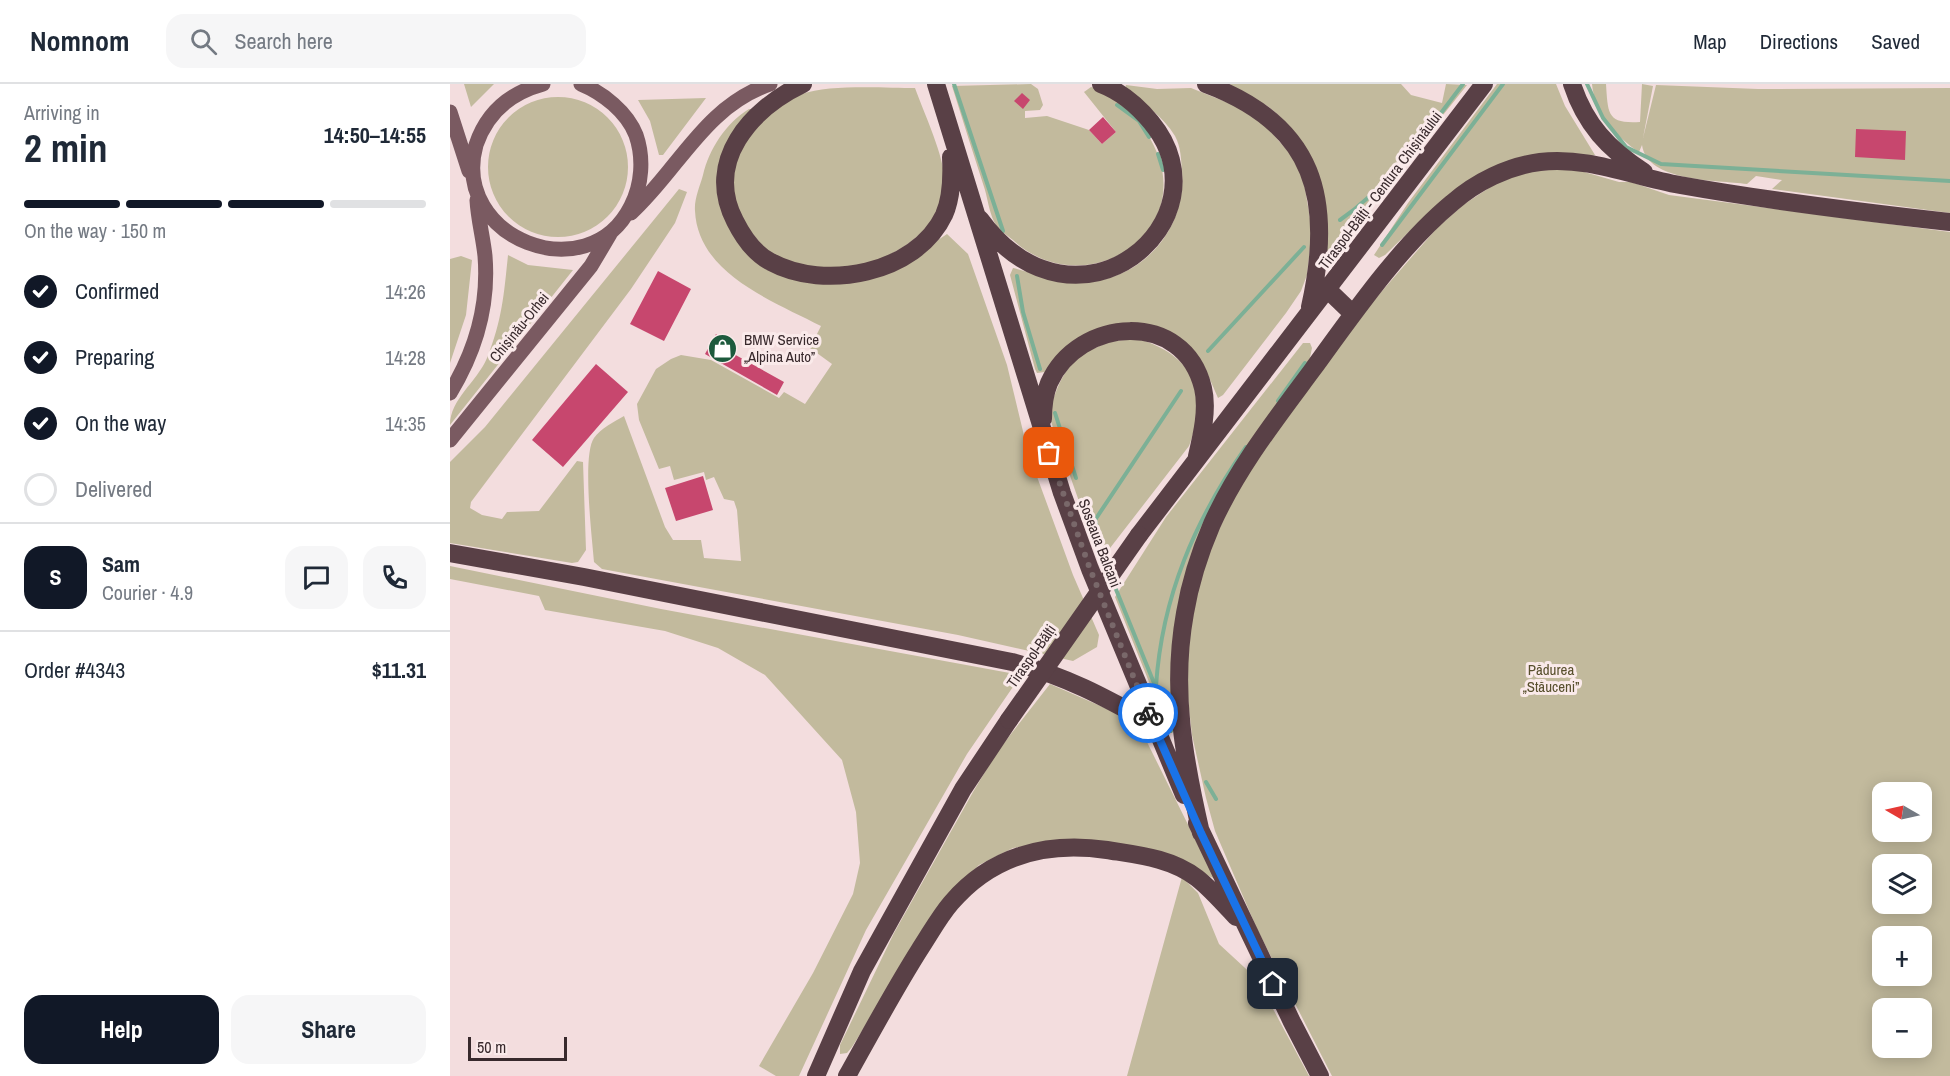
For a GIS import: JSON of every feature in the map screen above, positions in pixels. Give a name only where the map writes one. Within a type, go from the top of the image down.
[{"type":"highway","points":[[803,84],[765,108],[743,131],[730,155],[724,180],[725,194],[741,234],[769,261],[792,271],[813,276],[853,273],[878,267],[904,256],[921,243],[939,225],[949,201],[950,131]]},
{"type":"highway","name":"Șoseaua Balcani","points":[[936,84],[1042,433],[1090,569],[1153,724],[1201,833]]},
{"type":"highway","points":[[973,209],[993,236],[1014,255],[1051,272],[1083,275],[1104,272],[1120,265],[1145,247],[1154,237],[1168,209],[1172,194],[1171,164],[1161,137],[1140,109],[1117,90],[1101,84]]},
{"type":"highway","points":[[1206,84],[1230,93],[1271,118],[1297,149],[1307,169],[1320,211],[1321,231],[1317,275],[1309,314]]},
{"type":"highway","name":"Tiraspol-Bălți - Centura Chișinăului","points":[[1327,289],[1484,84]]},
{"type":"highway","points":[[1572,84],[1589,124],[1596,133],[1623,158],[1653,177]]},
{"type":"highway","points":[[1320,1076],[1201,833],[1180,731],[1179,663],[1185,612],[1198,562],[1211,526],[1246,460],[1353,314],[1436,217],[1476,186],[1496,175],[1518,166],[1541,162],[1613,169],[1676,184],[1950,222]]},
{"type":"highway","points":[[1327,289],[1353,314]]},
{"type":"highway","name":"Tiraspol-Bălți","points":[[816,1076],[862,971],[963,789],[1139,535],[1327,289]]},
{"type":"highway","points":[[1042,433],[1046,390],[1065,359],[1096,337],[1117,332],[1137,331],[1152,334],[1175,344],[1186,355],[1200,380],[1204,411],[1196,461]]},
{"type":"highway","points":[[450,553],[619,583],[1012,662],[1052,673],[1079,684],[1153,724]]},
{"type":"highway","points":[[847,1076],[902,977],[949,905],[965,887],[1003,861],[1041,849],[1065,846],[1146,855],[1173,865],[1197,878],[1246,926]]},
{"type":"main road","points":[[470,174],[481,131],[494,112],[510,97],[543,84]]},
{"type":"main road","points":[[580,84],[613,104],[631,125],[636,135],[641,158],[639,183],[625,219]]},
{"type":"main road","points":[[450,112],[477,197],[498,225],[519,241],[532,246],[546,249],[573,248],[611,233],[643,203],[698,134],[720,111],[746,94],[770,84]]},
{"type":"main road","name":"Chișinău-Orhei","points":[[450,393],[470,355],[483,305],[485,257],[477,197]]},
{"type":"main road","name":"Chișinău-Orhei","points":[[450,440],[591,266],[611,233]]},
{"type":"green space","points":[[464,84],[494,84],[471,107]]},
{"type":"green space","points":[[1031,84],[1038,89],[1043,105],[1040,110],[1025,111],[1025,118],[1047,116],[1089,130],[1102,144],[1116,132],[1084,92],[1091,87],[1108,94],[1135,117],[1146,132],[1161,166],[1162,198],[1151,226],[1131,247],[1105,261],[1074,265],[1043,259],[1004,233],[992,217],[952,86]]},
{"type":"green space","points":[[1230,84],[1401,84],[1411,95],[1442,103],[1446,84],[1467,85],[1368,209],[1328,271],[1325,269],[1325,228],[1321,205],[1306,159],[1296,138],[1284,121],[1270,108],[1238,91]]},
{"type":"green space","points":[[1497,84],[1556,84],[1565,106],[1595,155],[1583,160],[1528,159],[1424,217],[1385,255],[1379,258],[1374,255],[1408,203]]},
{"type":"green space","points":[[1592,84],[1606,84],[1611,115],[1615,119],[1629,122],[1640,122],[1642,84],[1653,86],[1643,138],[1656,85],[1758,89],[1950,88],[1950,213],[1772,189],[1782,180],[1756,176],[1747,184],[1702,180],[1670,173],[1656,166],[1647,157],[1642,145],[1639,152],[1615,131],[1597,104]]},
{"type":"green space","points":[[1126,85],[1157,89],[1191,88],[1236,106],[1265,125],[1292,156],[1303,177],[1312,230],[1307,275],[1301,291],[1223,395],[1218,398],[1205,368],[1195,354],[1146,326],[1051,367],[1045,372],[1037,373],[1035,369],[1010,275],[1013,268],[1069,282],[1079,283],[1110,278],[1145,259],[1169,230],[1177,212],[1182,171],[1177,140],[1159,116],[1125,89]]},
{"type":"green space","points":[[857,87],[915,88],[936,142],[944,174],[940,209],[934,221],[891,254],[854,267],[814,269],[794,265],[769,252],[751,232],[739,212],[734,191],[734,171],[740,151],[751,133],[765,117],[782,104],[813,91]]},
{"type":"green space","points":[[558,97],[585,103],[597,109],[607,118],[616,128],[622,140],[628,167],[622,194],[616,206],[607,216],[597,225],[585,231],[558,237],[531,231],[519,225],[509,216],[500,206],[494,194],[488,167],[494,140],[500,128],[509,118],[519,109],[531,103]]},
{"type":"green space","points":[[706,98],[663,155],[659,155],[650,121],[638,100]]},
{"type":"green space","points":[[749,109],[753,109],[745,121],[723,214],[804,282],[926,248],[947,234],[968,254],[1007,365],[1028,452],[1073,575],[1099,635],[1097,647],[1073,661],[958,635],[602,569],[594,562],[588,478],[590,447],[600,431],[624,416],[665,527],[673,540],[701,540],[704,558],[741,561],[737,510],[734,501],[724,499],[714,477],[706,480],[704,472],[674,480],[670,466],[659,469],[639,420],[637,404],[656,369],[681,355],[711,360],[779,398],[784,392],[805,404],[832,364],[810,348],[821,326],[741,283],[709,252],[699,233],[695,202],[709,156],[726,129]]},
{"type":"green space","name":"Pădurea „Stăuceni”","points":[[1574,169],[1619,182],[1631,182],[1669,195],[1950,232],[1950,1076],[1332,1076],[1257,929],[1215,831],[1192,735],[1186,682],[1189,621],[1207,554],[1247,471],[1369,306],[1437,228],[1463,205],[1495,184],[1521,171]]},
{"type":"green space","points":[[679,189],[687,192],[675,223],[631,289],[471,502],[470,508],[482,515],[502,519],[507,512],[539,511],[577,461],[583,462],[586,550],[578,562],[572,563],[450,543],[450,462],[485,427]]},
{"type":"green space","points":[[508,255],[528,265],[573,270],[450,425],[454,407],[483,367],[492,345],[502,307]]},
{"type":"green space","points":[[461,256],[472,260],[466,315],[450,363],[450,259]]},
{"type":"green space","points":[[1138,339],[1157,346],[1184,366],[1192,379],[1196,393],[1195,427],[1189,446],[1100,561],[1049,416],[1060,382],[1074,361],[1083,353],[1110,342]]},
{"type":"green space","points":[[1303,343],[1310,343],[1312,348],[1308,367],[1204,524],[1175,730],[1169,732],[1115,597],[1166,517]]},
{"type":"green space","points":[[450,566],[661,609],[1021,675],[967,754],[866,930],[799,1076],[776,1076],[759,1066],[813,973],[853,894],[860,863],[856,812],[842,760],[765,675],[718,648],[665,631],[545,610],[539,596],[450,579]]},
{"type":"green space","points":[[1050,684],[1128,718],[1146,740],[1215,879],[1168,856],[1068,839],[1013,848],[979,865],[944,900],[852,1047],[847,1053],[840,1054],[840,1045],[894,933],[973,792],[997,752]]},
{"type":"green space","points":[[1182,877],[1198,893],[1219,944],[1257,979],[1309,1076],[1127,1076]]},
{"type":"building","points":[[1022,93],[1030,100],[1023,109],[1014,101]]},
{"type":"building","points":[[1103,117],[1116,132],[1102,144],[1089,130]]},
{"type":"building","points":[[1856,129],[1906,131],[1905,160],[1855,157]]},
{"type":"building","points":[[658,271],[691,289],[664,341],[630,324]]},
{"type":"building","points":[[716,334],[736,345],[732,353],[784,382],[777,395],[705,354]]},
{"type":"building","points":[[596,364],[628,392],[563,467],[532,440]]},
{"type":"building","points":[[703,476],[713,510],[676,521],[665,488]]},
{"type":"waterway","points":[[954,84],[1003,231]]},
{"type":"waterway","points":[[1340,220],[1376,191],[1392,174],[1463,84]]},
{"type":"waterway","points":[[1382,245],[1503,84]]},
{"type":"waterway","points":[[1587,84],[1603,118],[1626,147],[1661,164],[1950,181]]},
{"type":"waterway","points":[[1117,105],[1139,121],[1149,137]]},
{"type":"waterway","points":[[1158,154],[1163,170]]},
{"type":"waterway","points":[[1208,351],[1304,247]]},
{"type":"waterway","points":[[1017,276],[1023,312],[1040,369]]},
{"type":"waterway","points":[[1278,401],[1305,363]]},
{"type":"waterway","points":[[1109,569],[1095,520],[1181,391]]},
{"type":"waterway","points":[[1055,413],[1076,478]]},
{"type":"waterway","points":[[1156,686],[1165,621],[1184,560],[1211,502],[1246,447]]},
{"type":"waterway","points":[[1113,582],[1171,731]]},
{"type":"waterway","points":[[1206,782],[1216,799]]},
{"type":"way so far","points":[[1049,453],[1090,569],[1148,713]]},
{"type":"place","name":"BMW Service „Alpina Auto”","points":[[723,348]]},
{"type":"route","points":[[1148,713],[1201,833],[1273,984]]}]
